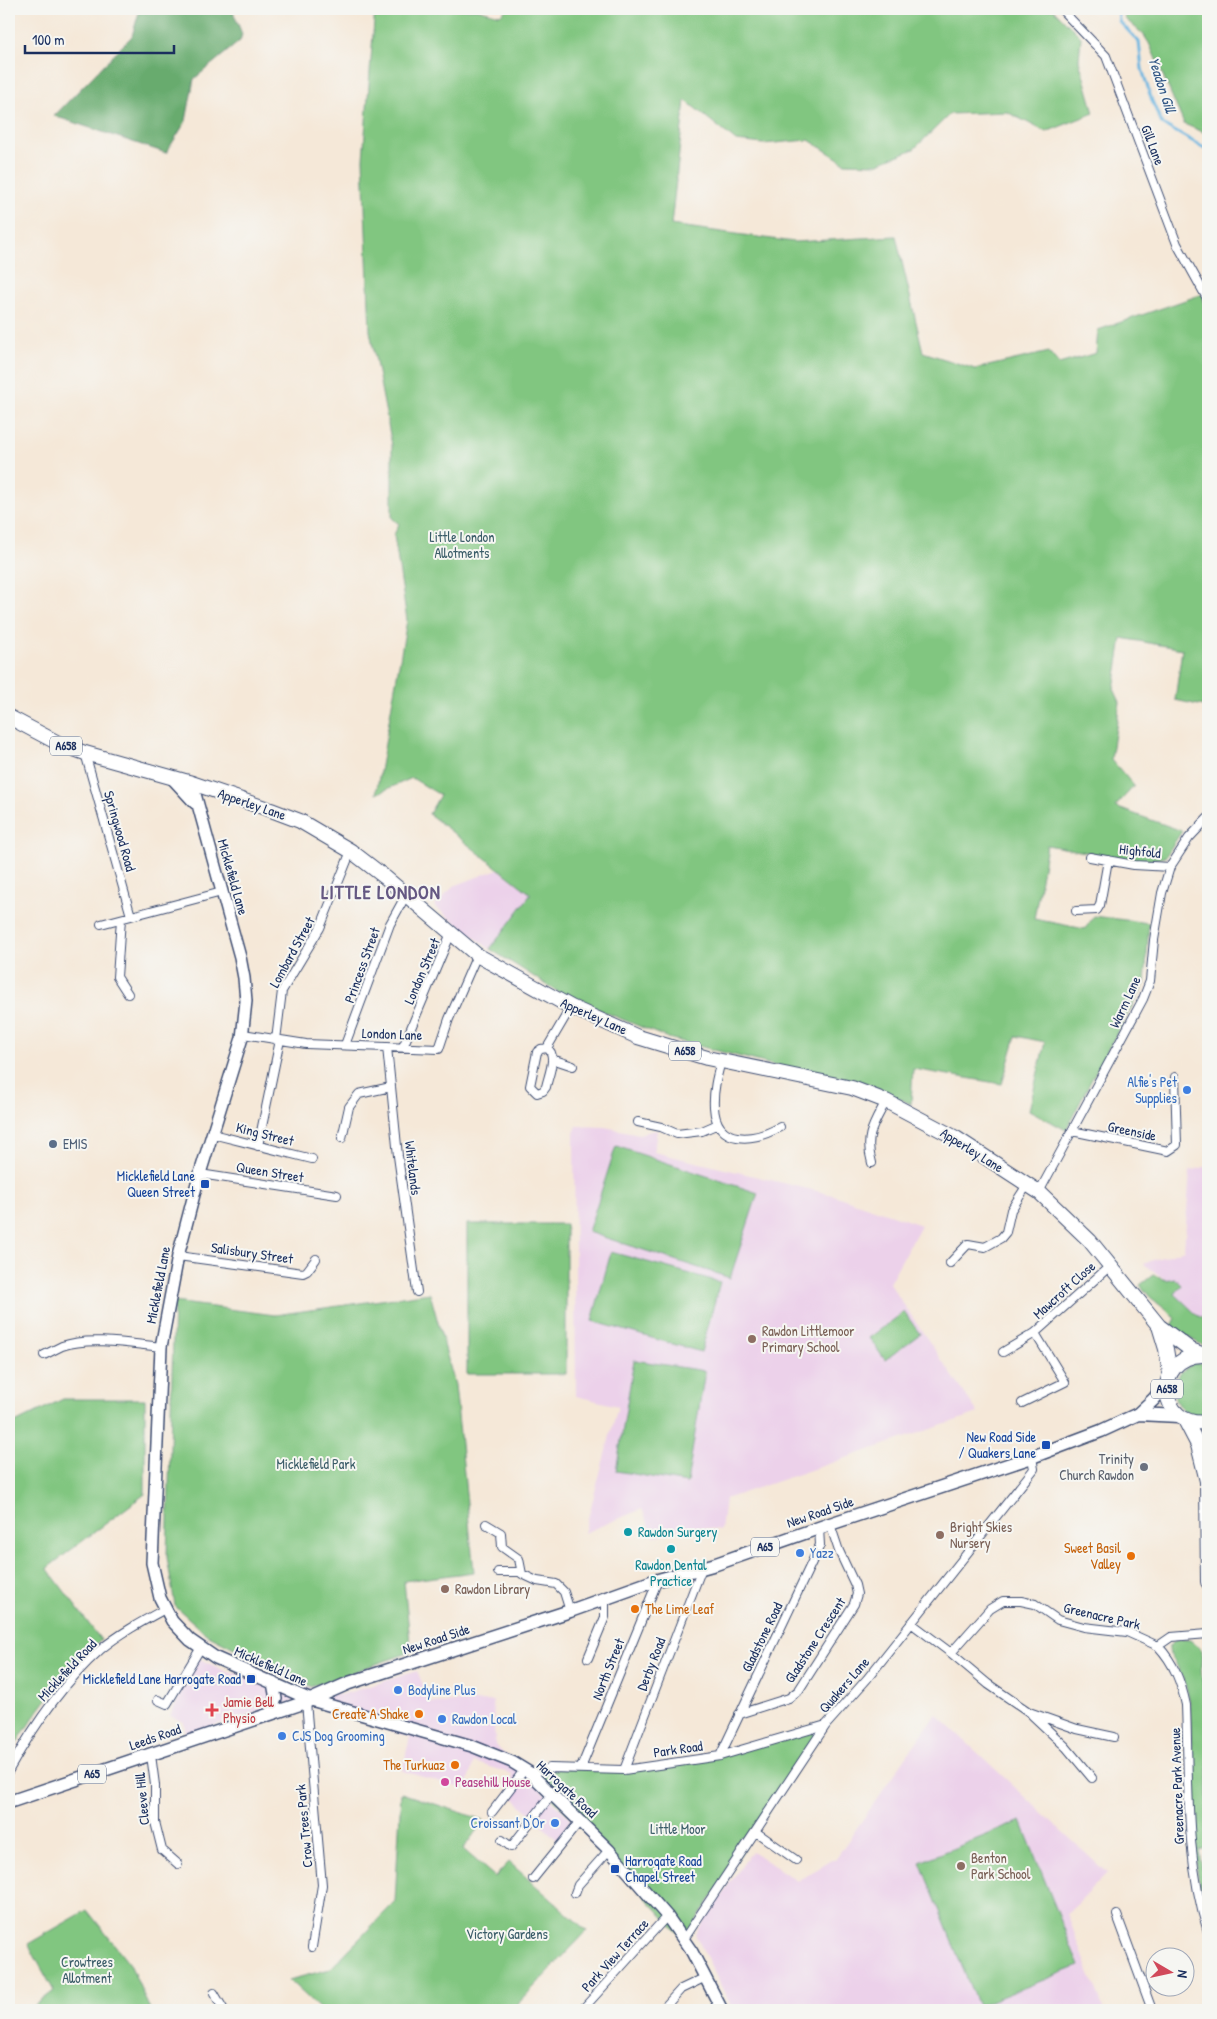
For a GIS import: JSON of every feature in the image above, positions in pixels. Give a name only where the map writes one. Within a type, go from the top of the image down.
[{"type":"highway","name":"Apperley Lane","points":[[9,717],[60,744],[85,753],[192,783],[300,821],[351,851],[477,955],[570,1007],[638,1036],[721,1061],[852,1088],[886,1100],[956,1138],[1039,1192],[1090,1241],[1159,1326],[1191,1350],[1206,1355]]},
{"type":"highway","name":"Apperley Lane","points":[[1159,1326],[1166,1349],[1168,1378]]},
{"type":"highway","name":"A658","points":[[1206,1355],[1194,1355],[1176,1365],[1168,1378],[1167,1394],[1170,1404],[1182,1418],[1198,1445],[1208,1479],[1208,1582]]},
{"type":"highway","points":[[1182,1418],[1200,1423],[1208,1422]]},
{"type":"main road","name":"Micklefield Lane","points":[[171,777],[197,804]]},
{"type":"main road","name":"Micklefield Lane","points":[[192,783],[244,978],[246,1001],[243,1034],[200,1174],[178,1256],[161,1347],[152,1563],[160,1598],[165,1609],[180,1631],[200,1649],[308,1701]]},
{"type":"main road","name":"New Road Side","points":[[308,1701],[349,1683],[570,1611],[658,1580],[702,1568],[1032,1457],[1096,1433],[1138,1414],[1154,1399],[1168,1378]]},
{"type":"main road","name":"New Road Side","points":[[1138,1414],[1182,1418]]},
{"type":"main road","points":[[270,1714],[276,1699],[273,1684]]},
{"type":"main road","name":"Leeds Road","points":[[9,1802],[308,1701]]},
{"type":"main road","name":"Harrogate Road","points":[[308,1701],[472,1746],[494,1754],[528,1771],[609,1850],[668,1916],[706,1977],[722,2010]]},
{"type":"street","name":"Gill Lane","points":[[1061,9],[1106,56],[1177,244],[1208,300]]},
{"type":"street","name":"Springwood Road","points":[[85,753],[132,916]]},
{"type":"street","name":"Warm Lane","points":[[1039,1192],[1143,999],[1150,981],[1162,893],[1170,867],[1189,838],[1208,818]]},
{"type":"street","name":"Lombard Street","points":[[258,1146],[278,1040],[282,991],[320,928],[351,851]]},
{"type":"street","name":"Highfold","points":[[1090,857],[1134,865],[1170,867]]},
{"type":"street","name":"Highfold","points":[[1076,911],[1097,910],[1100,905],[1108,860]]},
{"type":"street","points":[[101,924],[222,892]]},
{"type":"street","name":"Princess Street","points":[[345,1045],[390,924],[406,895]]},
{"type":"street","points":[[121,919],[117,977],[128,994]]},
{"type":"street","name":"London Street","points":[[403,1047],[451,933]]},
{"type":"street","name":"London Lane","points":[[243,1034],[278,1040],[439,1049],[449,1019],[477,955]]},
{"type":"street","points":[[547,1048],[570,1007]]},
{"type":"street","name":"Whitelands","points":[[387,1047],[398,1156],[417,1292]]},
{"type":"street","points":[[547,1048],[551,1052],[552,1059],[546,1087],[540,1092],[534,1092],[530,1086],[537,1052],[547,1048]]},
{"type":"street","points":[[552,1059],[573,1066]]},
{"type":"street","points":[[721,1061],[714,1091],[714,1109],[718,1124],[727,1133],[737,1137],[748,1138],[761,1137],[780,1127]]},
{"type":"street","name":"Greenside","points":[[1072,1131],[1168,1152],[1177,1144],[1175,1077]]},
{"type":"street","points":[[342,1138],[349,1107],[360,1094],[391,1087]]},
{"type":"street","points":[[872,1163],[868,1149],[868,1139],[886,1100]]},
{"type":"street","points":[[638,1122],[661,1127],[677,1134],[702,1131],[718,1124]]},
{"type":"street","name":"King Street","points":[[212,1134],[312,1159]]},
{"type":"street","name":"Queen Street","points":[[200,1174],[337,1194]]},
{"type":"street","points":[[950,1263],[968,1244],[985,1246],[1002,1238],[1006,1232],[1011,1210],[1027,1185]]},
{"type":"street","name":"Salisbury Street","points":[[178,1256],[303,1273],[307,1271],[316,1259]]},
{"type":"street","name":"Mawcroft Close","points":[[1003,1352],[1035,1333],[1110,1266]]},
{"type":"street","name":"Mawcroft Close","points":[[1022,1403],[1065,1382],[1035,1333]]},
{"type":"street","points":[[44,1355],[64,1346],[83,1343],[106,1342],[161,1347]]},
{"type":"street","name":"Quakers Lane","points":[[684,1939],[826,1725],[867,1679],[1034,1469],[1032,1457]]},
{"type":"street","points":[[486,1524],[501,1533],[502,1548],[519,1559],[521,1572]]},
{"type":"street","name":"Gladstone Crescent","points":[[740,1714],[789,1698],[799,1690],[854,1604],[857,1594],[855,1585],[839,1551],[824,1526]]},
{"type":"street","name":"Gladstone Road","points":[[720,1756],[820,1545],[824,1526]]},
{"type":"street","name":"Derby Road","points":[[624,1770],[702,1568]]},
{"type":"street","points":[[498,1572],[521,1572],[537,1581],[556,1584],[564,1592],[570,1611]]},
{"type":"street","name":"North Street","points":[[581,1768],[658,1580]]},
{"type":"street","points":[[588,1658],[605,1617],[605,1599]]},
{"type":"street","name":"Greenacre Park","points":[[951,1653],[990,1609],[1003,1602],[1022,1601],[1034,1604],[1058,1620],[1084,1627],[1127,1632],[1158,1646]]},
{"type":"street","name":"Micklefield Road","points":[[9,1770],[37,1724],[82,1668],[100,1650],[165,1609]]},
{"type":"street","points":[[911,1623],[988,1684],[1029,1712],[1066,1747],[1092,1778]]},
{"type":"street","points":[[1158,1646],[1171,1637],[1208,1634]]},
{"type":"street","name":"Greenacre Park Avenue","points":[[1158,1646],[1174,1665],[1182,1686],[1186,1705],[1191,1854],[1200,1907],[1208,1932]]},
{"type":"street","points":[[158,1700],[166,1704],[200,1649]]},
{"type":"street","name":"Crow Trees Park","points":[[308,1701],[322,1885],[312,1947]]},
{"type":"street","points":[[1029,1712],[1077,1729],[1114,1737]]},
{"type":"street","name":"Park Road","points":[[528,1771],[550,1768],[624,1770],[720,1756],[826,1725]]},
{"type":"street","name":"Cleeve Hill","points":[[151,1755],[155,1785],[155,1822],[162,1850],[178,1864]]},
{"type":"street","points":[[492,1812],[528,1771]]},
{"type":"street","points":[[502,1840],[511,1847],[552,1794]]},
{"type":"street","points":[[533,1879],[580,1821]]},
{"type":"street","points":[[756,1832],[796,1860]]},
{"type":"street","points":[[575,1893],[578,1885],[609,1850]]},
{"type":"street","points":[[1117,1915],[1152,2010]]},
{"type":"street","name":"Park View Terrace","points":[[582,2010],[668,1916]]},
{"type":"street","points":[[662,2010],[681,1990],[706,1977]]},
{"type":"street","points":[[214,1993],[224,2010]]},
{"type":"shaded area","points":[[498,869],[531,894],[490,949],[434,906],[454,886]]},
{"type":"shaded area","name":"Rawdon Littlemoor Primary School","points":[[576,1126],[605,1127],[639,1134],[657,1130],[654,1152],[833,1195],[921,1225],[889,1283],[978,1413],[725,1499],[721,1530],[692,1526],[654,1537],[642,1509],[584,1533],[618,1406],[576,1396],[574,1134]]},
{"type":"shaded area","points":[[1208,1166],[1208,1320],[1198,1316],[1174,1294],[1166,1280],[1144,1264],[1184,1250],[1190,1171]]},
{"type":"shaded area","points":[[198,1658],[227,1672],[341,1695],[417,1671],[431,1703],[493,1701],[495,1745],[571,1819],[557,1840],[512,1796],[512,1774],[474,1762],[465,1789],[402,1771],[410,1737],[298,1700],[186,1734],[184,1722],[170,1716]]},
{"type":"shaded area","name":"Benton Park School","points":[[936,1714],[1107,1873],[1067,1914],[1104,2010],[733,2010],[695,1934],[752,1851],[797,1881],[836,1858]]},
{"type":"green space","points":[[140,9],[232,9],[242,34],[240,41],[194,79],[186,121],[166,153],[54,116],[132,36]]},
{"type":"green space","name":"Little London Allotments","points":[[375,9],[477,9],[500,15],[507,9],[1053,9],[1081,37],[1079,60],[1094,113],[1046,132],[1007,112],[950,114],[914,149],[876,164],[845,163],[809,140],[763,144],[736,141],[685,100],[671,225],[794,242],[896,236],[923,352],[975,369],[1049,352],[1059,364],[1096,353],[1098,330],[1203,294],[1208,369],[1208,707],[1175,700],[1182,649],[1122,638],[1114,689],[1120,702],[1111,759],[1134,786],[1115,807],[1182,831],[1165,857],[1140,862],[1047,845],[1034,919],[1085,929],[1094,916],[1149,923],[1145,983],[1097,1069],[1066,1130],[1029,1110],[1045,1042],[1016,1036],[1002,1084],[913,1069],[911,1104],[863,1082],[784,1068],[668,1038],[563,995],[490,949],[531,894],[429,814],[440,795],[412,778],[376,794],[407,620],[394,535],[399,524],[392,518],[392,445],[370,331],[363,159]]},
{"type":"green space","points":[[1126,9],[1208,9],[1208,134],[1184,124],[1149,43],[1143,34],[1124,18]]},
{"type":"green space","points":[[616,1146],[758,1193],[730,1278],[588,1232]]},
{"type":"green space","points":[[467,1224],[566,1224],[566,1374],[467,1374]]},
{"type":"green space","points":[[611,1252],[720,1282],[701,1352],[592,1321]]},
{"type":"green space","points":[[1153,1275],[1166,1280],[1175,1278],[1182,1285],[1175,1294],[1198,1316],[1208,1320],[1208,1348],[1187,1337],[1172,1326],[1176,1318],[1150,1297],[1140,1285]]},
{"type":"green space","name":"Micklefield Park","points":[[430,1293],[455,1385],[474,1572],[404,1581],[411,1652],[310,1687],[205,1633],[175,1606],[167,1557],[174,1302],[275,1315]]},
{"type":"green space","points":[[904,1312],[920,1334],[885,1360],[869,1338]]},
{"type":"green space","points":[[634,1360],[705,1371],[687,1483],[616,1471]]},
{"type":"green space","points":[[1196,1363],[1208,1364],[1208,1415],[1195,1415],[1185,1411],[1178,1405],[1175,1396],[1174,1387],[1177,1377],[1185,1369]]},
{"type":"green space","points":[[63,1399],[145,1399],[145,1494],[47,1568],[101,1640],[51,1695],[29,1723],[9,1756],[9,1426]]},
{"type":"green space","points":[[1177,1639],[1190,1640],[1202,1650],[1201,1667],[1208,1738],[1208,1847],[1199,1850],[1208,1904],[1208,1917],[1196,1866],[1192,1813],[1189,1701],[1187,1691],[1169,1649],[1169,1646]]},
{"type":"green space","name":"Little Moor","points":[[826,1725],[684,1939],[530,1773],[550,1768],[624,1770],[720,1756]]},
{"type":"green space","name":"Victory Gardens","points":[[401,1793],[484,1820],[463,1849],[495,1877],[509,1862],[587,1931],[512,2010],[321,2010],[289,1980],[330,1969],[395,1902]]},
{"type":"green space","points":[[1021,1821],[1079,1966],[978,2006],[920,1862]]},
{"type":"green space","name":"Crowtrees Allotment","points":[[87,1910],[130,1964],[150,2010],[29,2010],[54,1991],[28,1944]]},
{"type":"waterway","name":"Yeadon Gill","points":[[1118,9],[1119,21],[1139,42],[1142,69],[1152,101],[1162,124],[1208,150]]},
{"type":"place","name":"Alfie's Pet Supplies","points":[[1187,1090]]},
{"type":"place","name":"EMIS","points":[[53,1144]]},
{"type":"place","name":"Micklefield Lane Queen Street","points":[[205,1184]]},
{"type":"place","name":"Rawdon Littlemoor Primary School","points":[[752,1339]]},
{"type":"place","name":"New Road Side / Quakers Lane","points":[[1046,1445]]},
{"type":"place","name":"Trinity Church Rawdon","points":[[1144,1467]]},
{"type":"place","name":"Rawdon Surgery","points":[[628,1532]]},
{"type":"place","name":"Bright Skies Nursery","points":[[940,1535]]},
{"type":"place","name":"Rawdon Dental Practice","points":[[671,1549]]},
{"type":"place","name":"Yazz","points":[[800,1553]]},
{"type":"place","name":"Sweet Basil Valley","points":[[1131,1556]]},
{"type":"place","name":"Rawdon Library","points":[[445,1589]]},
{"type":"place","name":"The Lime Leaf","points":[[635,1609]]},
{"type":"place","name":"Micklefield Lane Harrogate Road","points":[[251,1679]]},
{"type":"place","name":"Bodyline Plus","points":[[398,1690]]},
{"type":"place","name":"Jamie Bell Physio","points":[[212,1710]]},
{"type":"place","name":"Create A Shake","points":[[419,1714]]},
{"type":"place","name":"Rawdon Local","points":[[442,1719]]},
{"type":"place","name":"CJS Dog Grooming","points":[[282,1736]]},
{"type":"place","name":"The Turkuaz","points":[[455,1765]]},
{"type":"place","name":"Peasehill House","points":[[445,1782]]},
{"type":"place","name":"Croissant D'Or","points":[[555,1823]]},
{"type":"place","name":"Benton Park School","points":[[961,1866]]},
{"type":"place","name":"Harrogate Road Chapel Street","points":[[615,1869]]},
{"type":"district","name":"LITTLE LONDON","points":[[381,892]]}]
